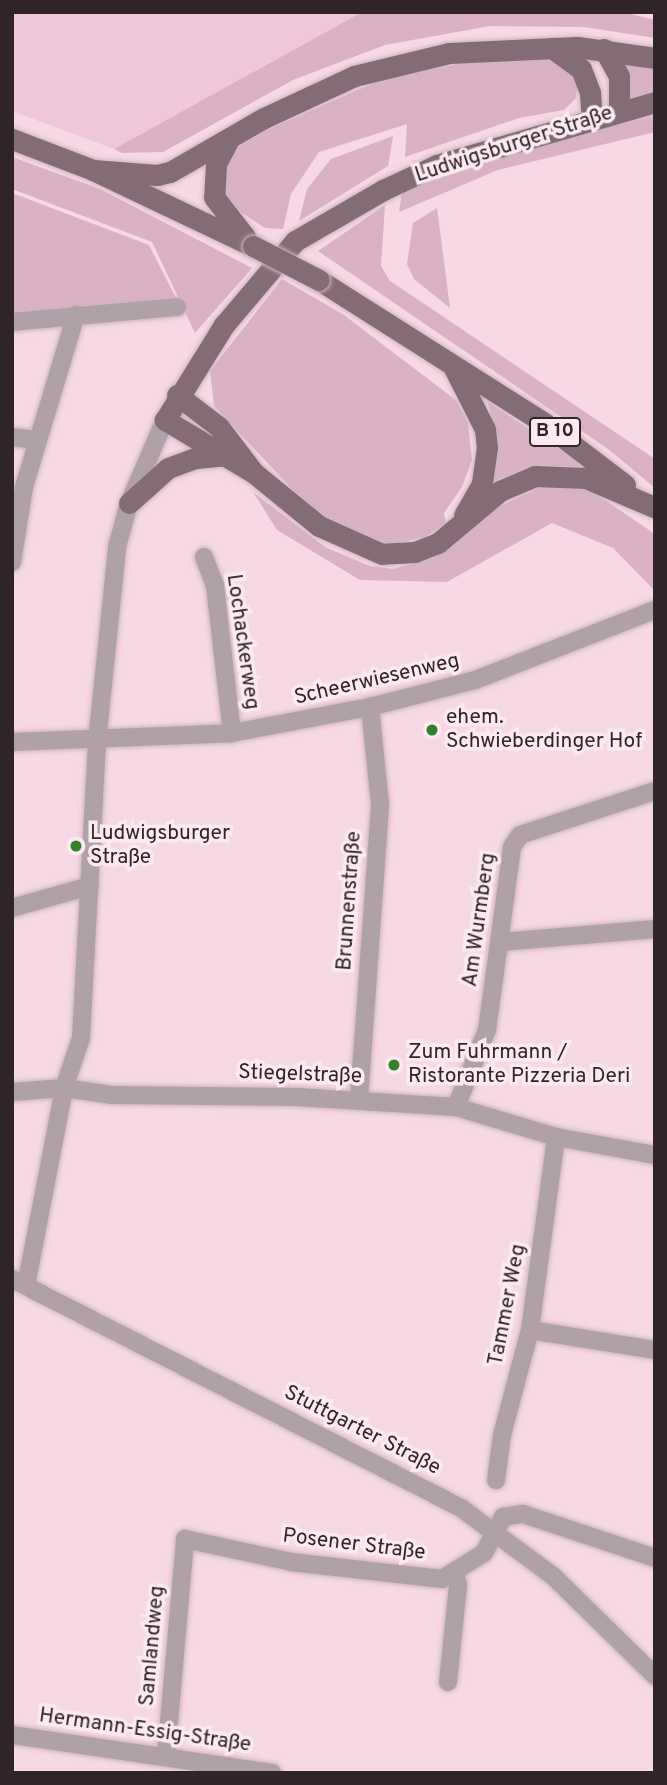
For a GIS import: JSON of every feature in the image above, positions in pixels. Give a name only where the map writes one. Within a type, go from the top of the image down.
[{"type":"main road","points":[[93,170],[157,176],[228,141],[303,99],[354,76],[399,63],[508,47],[604,49],[655,58]]},
{"type":"main road","points":[[552,48],[581,69],[590,93],[592,119]]},
{"type":"main road","points":[[604,49],[619,76],[619,111]]},
{"type":"main road","name":"Ludwigsburger Straße","points":[[165,420],[177,395],[241,303],[295,241],[383,190],[437,165],[655,102]]},
{"type":"main road","name":"B 10","points":[[12,139],[93,170],[319,280],[544,424],[654,507]]},
{"type":"main road","points":[[228,141],[216,164],[214,197],[253,246]]},
{"type":"main road","points":[[451,363],[472,398],[487,446],[482,484],[453,531]]},
{"type":"main road","points":[[177,395],[219,427],[254,474]]},
{"type":"main road","points":[[165,420],[220,456],[254,474],[319,526],[363,549],[382,554],[415,552],[453,531],[500,491],[543,475],[586,478],[654,507]]},
{"type":"main road","points":[[129,503],[169,468],[196,458],[220,456]]},
{"type":"street","points":[[12,322],[177,307]]},
{"type":"street","points":[[12,562],[36,440],[76,315]]},
{"type":"street","name":"Ludwigsburger Straße","points":[[19,1282],[64,1088],[81,1038],[97,742],[110,592],[129,503],[165,420]]},
{"type":"street","points":[[12,437],[36,440]]},
{"type":"street","name":"Lochackerweg","points":[[204,557],[215,586],[232,733]]},
{"type":"street","name":"Scheerwiesenweg","points":[[12,742],[97,742],[232,733],[370,707],[475,680],[655,610]]},
{"type":"street","name":"Brunnenstraße","points":[[359,1099],[380,804],[370,707]]},
{"type":"street","name":"Am Wurmberg","points":[[456,1107],[487,1030],[512,846],[520,835],[655,791]]},
{"type":"street","points":[[12,908],[90,886]]},
{"type":"street","points":[[501,942],[655,929]]},
{"type":"street","points":[[12,1092],[64,1088]]},
{"type":"street","name":"Stiegelstraße","points":[[64,1088],[112,1095],[359,1099],[456,1107],[556,1137],[655,1154]]},
{"type":"street","name":"Tammer Weg","points":[[496,1480],[502,1435],[530,1331],[556,1137]]},
{"type":"street","name":"Stuttgarter Straße","points":[[19,1282],[395,1471],[496,1530],[553,1576],[655,1676]]},
{"type":"street","points":[[530,1331],[655,1350]]},
{"type":"street","points":[[448,1682],[455,1575],[484,1553],[503,1517],[523,1514],[655,1558]]},
{"type":"street","name":"Posener Straße","points":[[185,1539],[291,1562],[442,1579],[455,1575]]},
{"type":"street","name":"Samlandweg","points":[[166,1757],[185,1539]]},
{"type":"street","name":"Hermann-Essig-Straße","points":[[12,1735],[272,1773]]},
{"type":"shaded area","points":[[12,12],[362,12],[114,149],[12,111]]},
{"type":"shaded area","points":[[362,12],[623,12],[655,20],[655,38],[584,27],[490,26],[385,45],[293,80],[163,152],[122,153],[114,149]]},
{"type":"shaded area","points":[[492,58],[565,59],[578,80],[576,98],[564,110],[519,118],[405,157],[407,124],[319,152],[291,194],[283,229],[265,228],[239,211],[226,196],[222,180],[227,163],[239,147],[267,130],[385,78]]},
{"type":"shaded area","points":[[655,58],[655,102],[619,111],[612,61]]},
{"type":"shaded area","points":[[655,116],[655,132],[498,170],[399,212],[402,192],[481,157]]},
{"type":"shaded area","points":[[393,136],[388,166],[299,221],[307,189],[331,159]]},
{"type":"shaded area","points":[[12,157],[100,189],[252,268],[195,333],[152,242],[12,189]]},
{"type":"shaded area","points":[[12,193],[149,245],[180,306],[12,319]]},
{"type":"shaded area","points":[[385,205],[381,266],[390,281],[655,459],[655,488],[608,449],[318,251]]},
{"type":"shaded area","points":[[437,208],[450,308],[414,279],[407,264],[413,223]]},
{"type":"shaded area","points":[[282,279],[344,315],[457,401],[468,423],[472,460],[462,487],[444,513],[446,523],[425,537],[387,545],[338,527],[308,506],[214,406],[210,371]]},
{"type":"shaded area","points":[[488,402],[577,461],[580,467],[537,465],[491,482],[494,428]]},
{"type":"shaded area","points":[[543,486],[576,487],[596,494],[655,534],[655,591],[613,548],[552,523],[447,582],[360,580],[277,530],[253,492],[325,547],[370,566],[393,569],[434,558],[494,509]]},
{"type":"place","name":"ehem. Schwieberdinger Hof","points":[[432,730]]},
{"type":"place","name":"Ludwigsburger Straße","points":[[76,846]]},
{"type":"place","name":"Zum Fuhrmann / Ristorante Pizzeria Deri","points":[[394,1065]]}]
